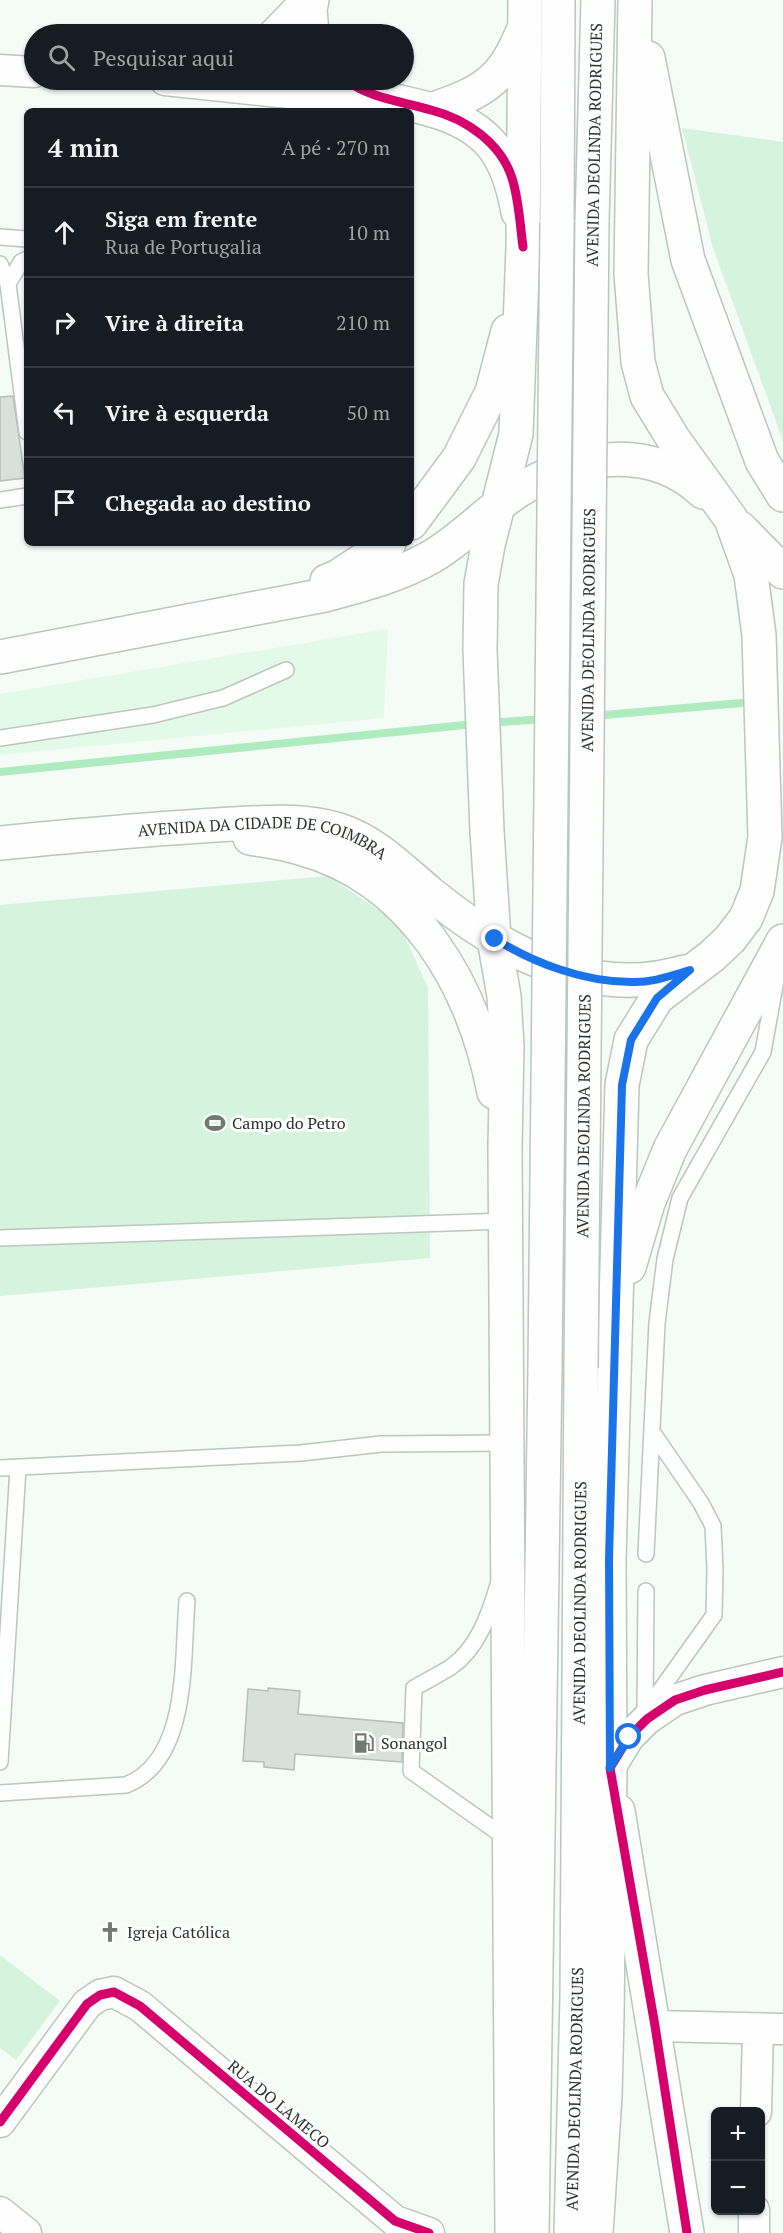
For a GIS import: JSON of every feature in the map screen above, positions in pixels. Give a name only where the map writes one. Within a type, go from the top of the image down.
[{"type":"main road","points":[[311,24],[312,0]]},
{"type":"main road","name":"AVENIDA DEOLINDA RODRIGUES","points":[[532,2233],[545,1368],[558,0]]},
{"type":"main road","name":"AVENIDA DEOLINDA RODRIGUES","points":[[572,2233],[577,1997],[592,222],[598,0]]},
{"type":"main road","points":[[636,0],[688,260],[762,461],[783,495]]},
{"type":"main road","points":[[636,0],[631,274],[638,362],[647,396],[674,440],[731,519],[751,575],[759,634],[765,813],[763,864],[757,891],[746,918]]},
{"type":"main road","points":[[415,109],[463,98],[492,81],[513,57],[525,13]]},
{"type":"main road","points":[[512,2233],[505,1147],[507,1046],[504,996],[495,939],[487,831],[480,650],[481,584],[488,545],[500,505],[516,434],[524,247],[525,13]]},
{"type":"main road","points":[[364,90],[382,99],[412,108]]},
{"type":"main road","points":[[414,519],[459,459],[492,392],[509,326],[524,247],[512,178],[496,149],[478,131],[415,109]]},
{"type":"main road","points":[[0,657],[325,595],[406,570],[434,555],[525,486],[572,465],[631,458],[655,463],[676,472],[697,486],[783,572]]},
{"type":"main road","points":[[213,615],[338,577],[384,546]]},
{"type":"main road","name":"AVENIDA DA CIDADE DE COIMBRA","points":[[0,843],[189,826],[289,823],[340,830],[368,843],[463,920],[518,953],[565,971],[598,978],[639,982],[657,980],[690,970]]},
{"type":"main road","points":[[189,826],[301,848],[336,861],[368,879],[399,902],[423,928],[448,963],[470,1008],[491,1073],[505,1147]]},
{"type":"main road","points":[[596,2233],[605,2096],[610,1768],[609,1559],[622,1085],[631,1040],[657,998],[730,939],[783,868]]},
{"type":"main road","points":[[614,1376],[631,1259],[648,1203],[697,1096],[782,942]]},
{"type":"main road","points":[[610,1768],[655,2026],[687,2233]]},
{"type":"street","points":[[284,24],[307,0]]},
{"type":"street","points":[[0,70],[24,71]]},
{"type":"street","points":[[251,90],[406,108]]},
{"type":"street","points":[[610,1768],[629,1737],[645,1717],[685,1697],[783,1672]]},
{"type":"street","name":"RUA DO LAMECO","points":[[0,2122],[87,2004],[100,1995],[114,1992],[140,2006],[395,2221],[429,2233]]},
{"type":"street","points":[[655,2026],[771,2029],[757,2107]]},
{"type":"street","points":[[0,2212],[26,2233]]},
{"type":"street","points":[[754,2215],[754,2233]]},
{"type":"lane","points":[[0,237],[24,239]]},
{"type":"lane","points":[[8,284],[24,260]]},
{"type":"lane","points":[[0,264],[8,284],[24,409]]},
{"type":"lane","points":[[0,500],[24,496]]},
{"type":"lane","points":[[0,738],[153,715],[223,698],[286,670]]},
{"type":"lane","points":[[646,1554],[657,1323],[665,1259],[680,1198],[763,1052],[782,942]]},
{"type":"lane","points":[[0,1238],[507,1221]]},
{"type":"lane","points":[[645,1717],[714,1615],[715,1581],[713,1526],[701,1503],[653,1433]]},
{"type":"lane","points":[[0,1468],[301,1453],[381,1444],[507,1443]]},
{"type":"lane","points":[[0,1762],[18,1468]]},
{"type":"lane","points":[[508,1554],[481,1632],[453,1666],[414,1688],[411,1771],[509,1840]]},
{"type":"lane","points":[[645,1717],[646,1591]]},
{"type":"lane","points":[[0,1793],[126,1785],[141,1779],[159,1759],[176,1724],[187,1601]]},
{"type":"shaded area","points":[[682,128],[783,142],[783,441],[713,248]]},
{"type":"shaded area","points":[[388,629],[384,718],[0,755],[0,694]]},
{"type":"shaded area","name":"Campo do Petro","points":[[328,876],[399,924],[428,988],[430,1258],[0,1296],[0,905]]},
{"type":"shaded area","points":[[0,1955],[60,2001],[16,2060],[0,2048]]},
{"type":"building","points":[[13,396],[24,478],[0,481],[0,397]]},
{"type":"building","points":[[268,1688],[300,1691],[298,1714],[403,1723],[402,1762],[295,1754],[294,1770],[264,1767],[264,1762],[243,1761],[248,1689],[268,1691]]},
{"type":"waterway","points":[[593,716],[753,702]]},
{"type":"waterway","points":[[488,723],[544,719]]},
{"type":"waterway","points":[[0,772],[475,724]]},
{"type":"cycle path","points":[[362,90],[444,114],[469,126],[491,143],[507,165],[512,178],[518,204],[523,247]]},
{"type":"cycle path","points":[[687,2233],[655,2026],[610,1768],[629,1737],[647,1719],[675,1700],[705,1690],[783,1672]]},
{"type":"cycle path","points":[[0,2122],[87,2004],[100,1995],[114,1992],[140,2006],[395,2221],[429,2233]]},
{"type":"place","name":"Campo do Petro","points":[[215,1123]]},
{"type":"place","name":"Sonangol","points":[[364,1743]]},
{"type":"place","name":"Igreja Católica","points":[[110,1932]]},
{"type":"route","points":[[495,939],[518,953],[565,971],[598,978],[630,982],[657,980],[690,970],[657,998],[631,1040],[622,1085],[609,1559],[610,1768],[629,1737]]}]
